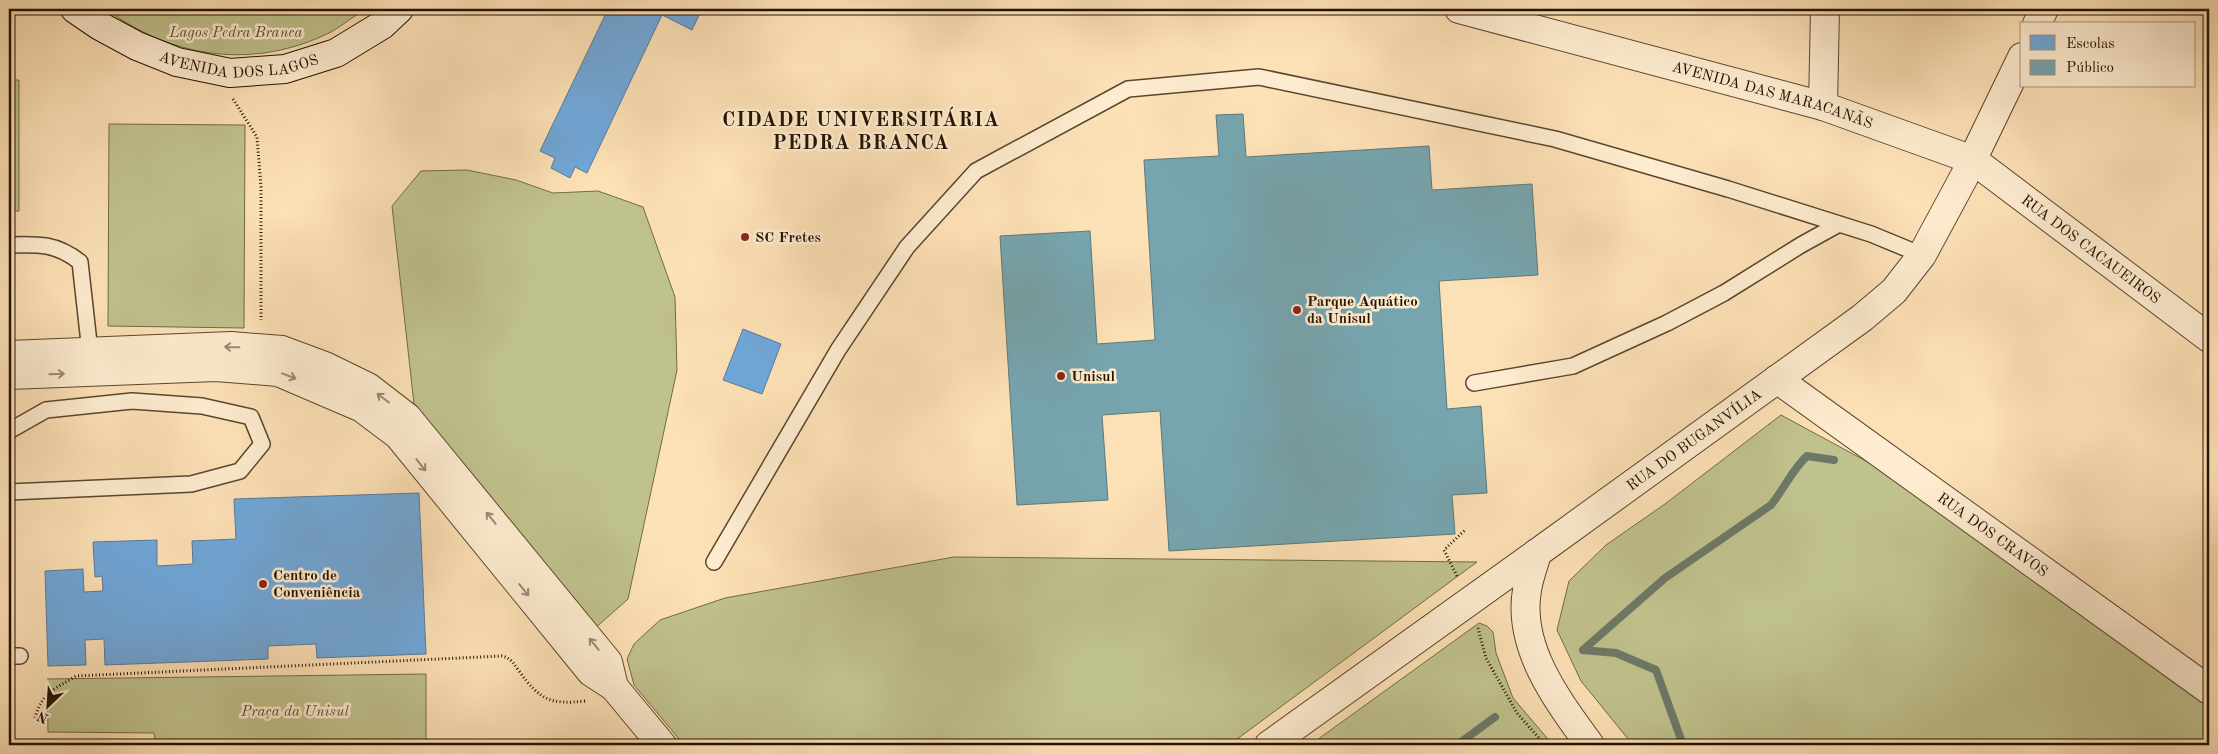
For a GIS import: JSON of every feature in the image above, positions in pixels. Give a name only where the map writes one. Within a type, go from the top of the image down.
[{"type":"street","name":"AVENIDA DOS LAGOS","points":[[75,9],[100,26],[137,46],[177,62],[230,73],[285,69],[336,53],[382,26],[399,9]]},
{"type":"street","name":"AVENIDA DAS MARACANÃS","points":[[1459,9],[1823,106],[1973,160]]},
{"type":"street","points":[[1823,106],[1825,9]]},
{"type":"street","points":[[2038,22],[2044,9]]},
{"type":"street","points":[[1973,160],[2020,61]]},
{"type":"street","name":"RUA DO BUGANVÍLIA","points":[[1269,745],[1862,318],[1894,291],[1922,255],[1973,160]]},
{"type":"street","name":"RUA DOS CACAUEIROS","points":[[1973,160],[2209,338]]},
{"type":"street","points":[[131,379],[231,346],[282,350],[326,366],[368,387],[407,417],[608,662],[614,687]]},
{"type":"street","points":[[9,355],[90,352],[131,379]]},
{"type":"street","points":[[9,375],[131,379],[216,367],[278,372],[362,408],[398,436],[591,672],[614,687],[662,745]]},
{"type":"street","name":"RUA DOS CRAVOS","points":[[1778,379],[2209,690]]},
{"type":"street","points":[[1538,553],[1527,590],[1526,617],[1531,643],[1551,688],[1590,745]]},
{"type":"lane","points":[[714,562],[838,350],[907,246],[976,171],[1128,89],[1259,77],[1555,139],[1728,189],[1839,224],[1922,255]]},
{"type":"lane","points":[[1474,383],[1573,366],[1667,323],[1724,293],[1801,245],[1839,224]]},
{"type":"lane","points":[[9,245],[37,244],[65,250],[80,262],[90,352]]},
{"type":"lane","points":[[9,430],[46,410],[131,379],[202,406],[251,417],[262,444],[240,472],[191,484],[9,492]]},
{"type":"path","points":[[210,69],[239,106],[257,137],[261,186],[261,348]]},
{"type":"path","points":[[1465,530],[1444,550],[1470,602],[1486,658],[1516,713],[1545,745]]},
{"type":"path","points":[[35,718],[39,703],[50,692],[76,676],[502,656],[509,658],[513,662],[531,688],[539,695],[548,700],[577,702]]},
{"type":"green space","name":"Lagos Pedra Branca","points":[[106,9],[366,9],[331,32],[302,44],[244,55],[215,54],[159,39],[132,26]]},
{"type":"green space","points":[[9,80],[19,80],[19,211],[9,211]]},
{"type":"green space","points":[[109,124],[245,125],[244,328],[108,326]]},
{"type":"green space","points":[[467,170],[516,180],[553,193],[598,191],[643,207],[675,297],[677,370],[628,599],[593,630],[415,413],[392,206],[421,171]]},
{"type":"green space","points":[[1781,415],[1877,467],[2209,707],[2209,745],[1633,745],[1581,681],[1557,630],[1569,581],[1606,545],[1665,504]]},
{"type":"green space","points":[[954,557],[1477,562],[1229,745],[684,745],[634,685],[627,659],[634,644],[660,620],[725,598]]},
{"type":"green space","points":[[1479,623],[1487,626],[1493,632],[1496,653],[1513,698],[1553,745],[1310,745]]},
{"type":"green space","name":"Praça da Unisul","points":[[426,674],[426,745],[156,745],[154,733],[48,732],[47,679]]},
{"type":"building: Escolas","points":[[608,9],[702,9],[692,30],[662,15],[587,173],[575,167],[570,178],[551,168],[555,158],[540,151]]},
{"type":"building: Escolas","points":[[743,329],[781,344],[762,394],[723,380]]},
{"type":"building: Escolas","name":"Centro de Conveniência","points":[[419,493],[426,654],[317,658],[316,644],[268,646],[268,659],[105,665],[104,639],[85,640],[86,665],[48,666],[45,571],[83,569],[84,592],[103,591],[102,576],[95,577],[93,542],[157,540],[157,566],[193,564],[192,541],[236,539],[234,499]]},
{"type":"building: Público","name":"Parque Aquático da Unisul","points":[[1243,114],[1246,157],[1429,146],[1432,190],[1532,184],[1538,275],[1439,281],[1447,409],[1481,406],[1487,493],[1452,495],[1455,534],[1169,551],[1160,411],[1102,415],[1108,500],[1017,505],[1000,236],[1090,231],[1097,344],[1155,340],[1144,160],[1219,156],[1216,115]]},
{"type":"waterway","points":[[1583,650],[1665,578],[1771,505],[1797,467],[1807,456],[1834,460]]},
{"type":"waterway","points":[[1583,650],[1616,653],[1656,670],[1683,745]]},
{"type":"waterway","points":[[1457,745],[1495,717]]},
{"type":"place","name":"SC Fretes","points":[[745,237]]},
{"type":"place","name":"Parque Aquático da Unisul","points":[[1297,310]]},
{"type":"place","name":"Unisul","points":[[1061,376]]},
{"type":"place","name":"Centro de Conveniência","points":[[263,584]]},
{"type":"district","name":"CIDADE UNIVERSITÁRIA PEDRA BRANCA","points":[[861,130]]}]
